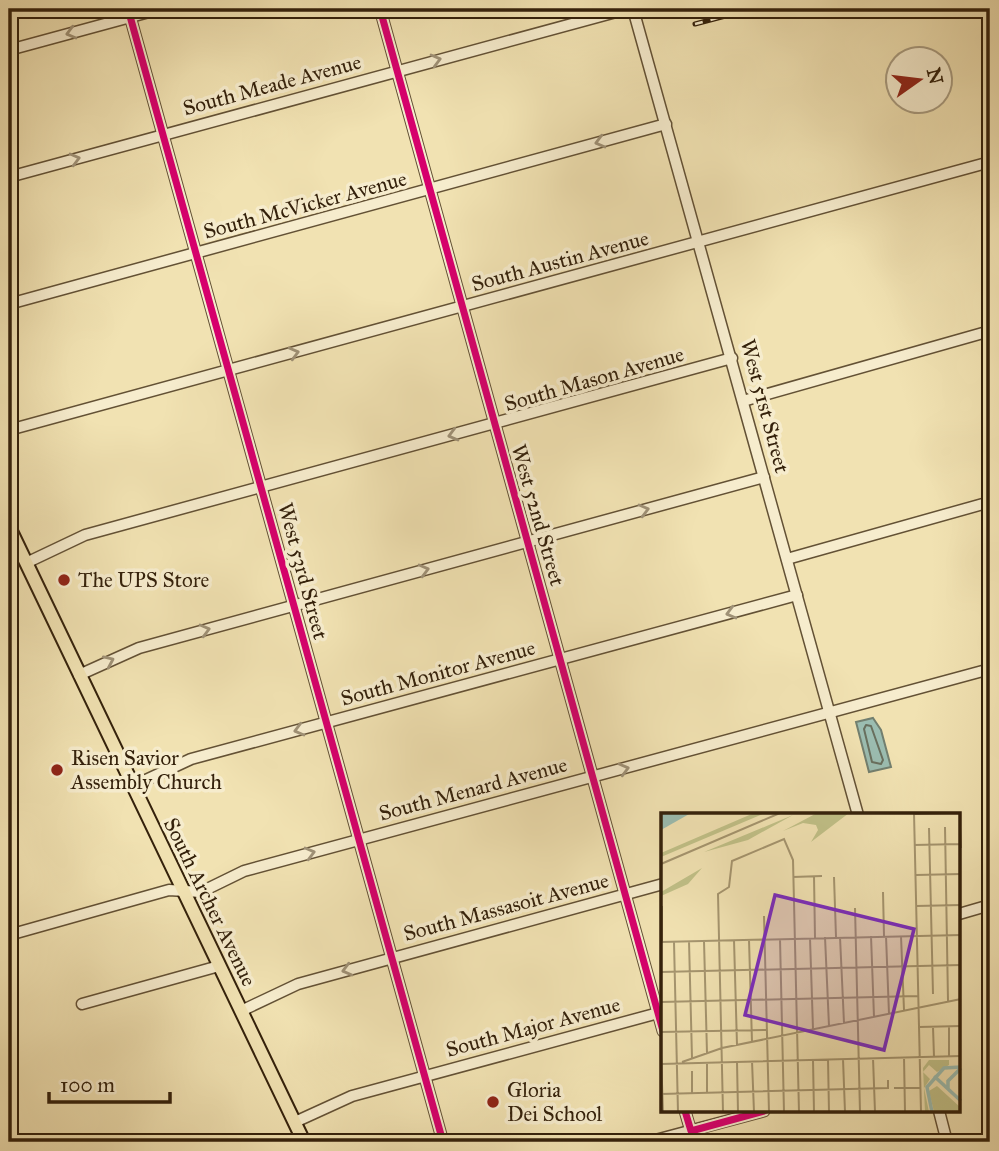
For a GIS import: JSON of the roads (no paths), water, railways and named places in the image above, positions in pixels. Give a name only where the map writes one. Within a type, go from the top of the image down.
[{"type":"main road","name":"South Archer Avenue","points":[[9,527],[304,1142]]},
{"type":"street","points":[[9,50],[129,13],[160,9]]},
{"type":"street","name":"West 52nd Street","points":[[380,9],[625,895],[661,1013]]},
{"type":"street","name":"South Meade Avenue","points":[[9,177],[627,9]]},
{"type":"street","name":"West 51st Street","points":[[633,9],[857,813]]},
{"type":"street","name":"West 53rd Street","points":[[129,13],[443,1142]]},
{"type":"street","name":"South McVicker Avenue","points":[[9,304],[666,124]]},
{"type":"street","name":"South Austin Avenue","points":[[9,430],[990,162]]},
{"type":"street","points":[[743,401],[990,331]]},
{"type":"street","name":"South Mason Avenue","points":[[26,563],[85,535],[732,358]]},
{"type":"street","points":[[79,675],[139,648],[764,477]]},
{"type":"street","points":[[787,559],[990,502]]},
{"type":"street","name":"South Monitor Avenue","points":[[133,786],[191,759],[797,595]]},
{"type":"street","name":"South Menard Avenue","points":[[9,935],[169,890],[201,892],[244,872],[990,670]]},
{"type":"street","name":"South Massasoit Avenue","points":[[241,1011],[298,984],[661,885]]},
{"type":"street","points":[[960,914],[990,905]]},
{"type":"street","points":[[82,1004],[219,965]]},
{"type":"street","name":"South Major Avenue","points":[[295,1122],[352,1096],[661,1013]]},
{"type":"street","points":[[685,1112],[694,1142]]},
{"type":"street","points":[[648,1142],[760,1112]]},
{"type":"street","points":[[939,1112],[947,1142]]},
{"type":"water","points":[[873,718],[881,730],[891,767],[869,772],[856,722]]},
{"type":"railway","points":[[695,24],[752,9]]},
{"type":"railway","points":[[766,10],[772,9]]},
{"type":"place","name":"The UPS Store","points":[[64,580]]},
{"type":"place","name":"Risen Savior Assembly Church","points":[[57,770]]},
{"type":"place","name":"Gloria Dei School","points":[[493,1102]]}]
